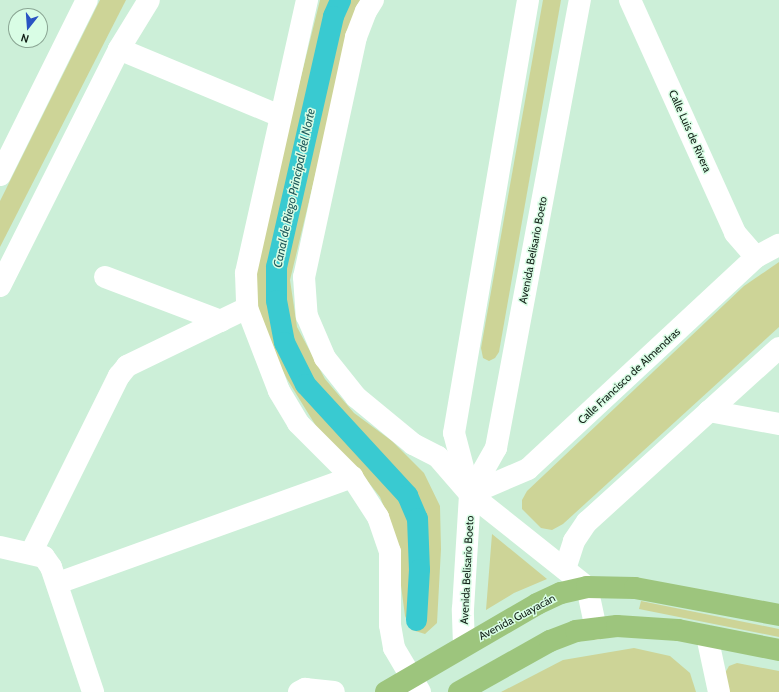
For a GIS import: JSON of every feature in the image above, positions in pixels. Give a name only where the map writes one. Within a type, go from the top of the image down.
[{"type":"main road","name":"Avenida Guayacán","points":[[386,692],[416,685],[464,645],[537,604],[561,594],[587,587],[634,588],[779,615]]},
{"type":"main road","points":[[459,692],[550,641],[576,632],[617,626],[658,627],[779,650]]},
{"type":"street","points":[[0,175],[87,0]]},
{"type":"street","points":[[0,286],[119,49],[149,0]]},
{"type":"street","points":[[307,0],[246,273],[247,308],[279,391],[298,423],[352,477],[378,517],[390,552],[390,625],[394,648],[416,685]]},
{"type":"street","points":[[374,0],[366,11],[356,37],[304,277],[307,316],[326,358],[356,397],[413,444],[438,457],[470,494]]},
{"type":"street","name":"Avenida Belisario Boeto","points":[[464,645],[463,609],[470,494],[454,433],[528,0]]},
{"type":"street","name":"Avenida Belisario Boeto","points":[[470,494],[496,448],[580,0]]},
{"type":"street","name":"Calle Luis de Rivera","points":[[630,0],[735,233],[756,258]]},
{"type":"street","points":[[119,49],[280,116]]},
{"type":"street","name":"Calle Francisco de Almendras","points":[[470,494],[528,468],[756,258],[779,245]]},
{"type":"street","points":[[105,277],[222,321]]},
{"type":"street","points":[[31,553],[119,376],[127,366],[247,308]]},
{"type":"street","points":[[565,570],[574,541],[587,522],[779,348]]},
{"type":"street","points":[[709,411],[779,424]]},
{"type":"street","points":[[58,583],[352,477]]},
{"type":"street","name":"Avenida Belisario Boeto","points":[[470,494],[587,587]]},
{"type":"street","points":[[0,547],[44,557],[58,583],[93,692]]},
{"type":"street","points":[[587,587],[596,629]]},
{"type":"street","points":[[707,636],[719,692]]},
{"type":"street","points":[[299,692],[306,689],[334,692]]},
{"type":"green space","points":[[100,0],[126,0],[0,247],[0,201]]},
{"type":"green space","points":[[320,0],[361,0],[355,10],[290,280],[297,327],[325,379],[354,413],[392,441],[424,473],[440,506],[441,549],[437,623],[425,634],[412,630],[405,616],[394,532],[380,497],[358,469],[316,426],[287,379],[266,338],[256,299],[256,263],[261,239]]},
{"type":"green space","points":[[543,0],[561,0],[499,352],[495,358],[489,361],[483,358],[481,348]]},
{"type":"green space","points":[[779,262],[779,327],[563,524],[552,530],[541,528],[522,509],[522,500],[527,491],[744,286]]},
{"type":"green space","points":[[492,534],[547,579],[514,593],[486,610]]},
{"type":"green space","points":[[641,601],[779,629],[779,637],[639,609]]},
{"type":"green space","points":[[634,648],[670,656],[690,673],[696,692],[501,692],[563,660]]},
{"type":"green space","points":[[737,663],[779,671],[779,692],[728,692],[725,673],[729,666]]},
{"type":"waterway","name":"Canal de Riego Principal del Norte","points":[[340,0],[333,16],[276,266],[276,300],[284,342],[305,384],[407,495],[417,518],[419,569],[416,620]]}]
